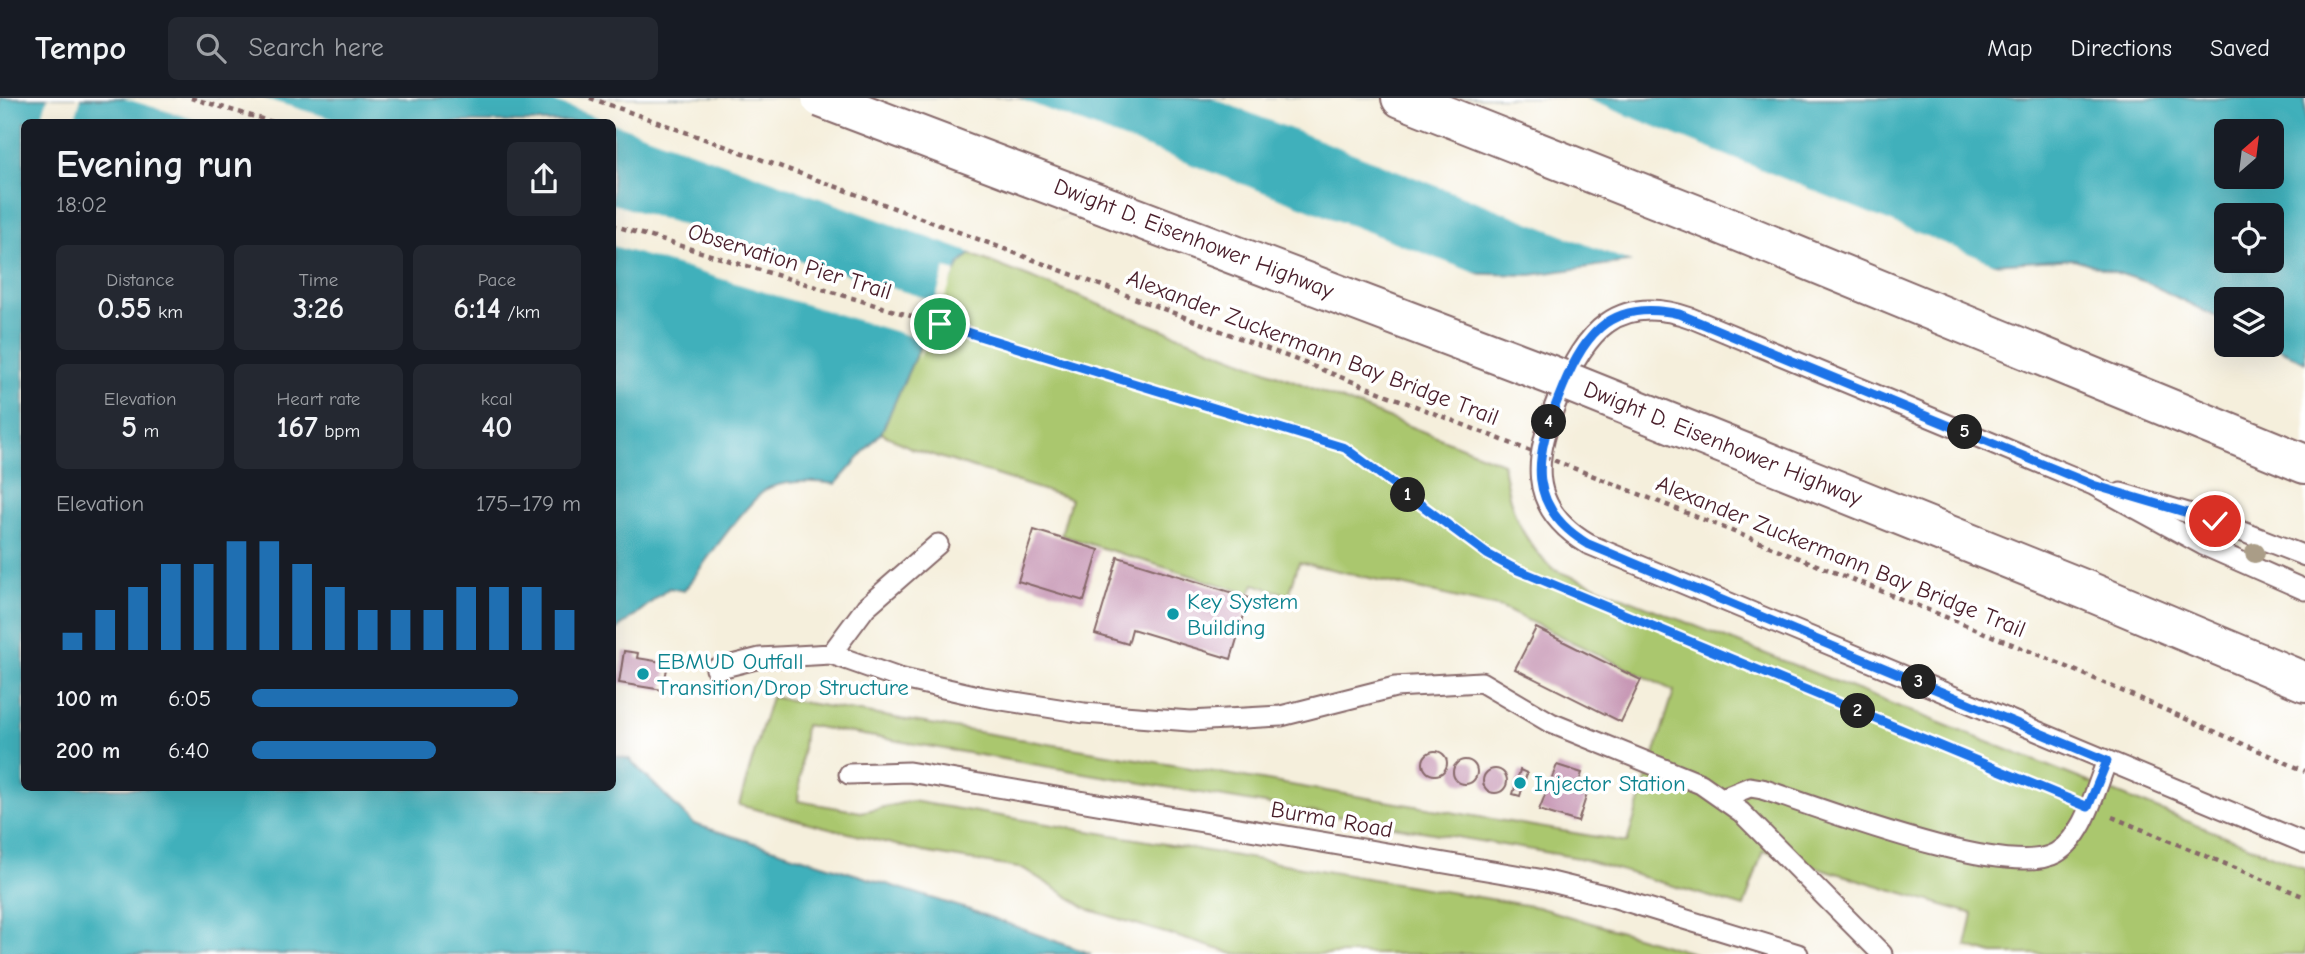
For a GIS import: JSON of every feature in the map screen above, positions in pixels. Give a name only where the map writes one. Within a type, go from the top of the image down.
[{"type":"highway","name":"Dwight D. Eisenhower Highway","points":[[821,98],[1452,336],[2086,590],[2305,682]]},
{"type":"highway","points":[[1401,98],[2305,464]]},
{"type":"lane","points":[[2305,556],[2215,521],[2093,485],[1691,318],[1654,310],[1640,310],[1613,318],[1601,326],[1581,348],[1544,434],[1539,463],[1549,508],[1563,526],[1588,544],[2305,843]]},
{"type":"lane","points":[[2093,485],[2184,535],[2305,590]]},
{"type":"lane","points":[[831,654],[866,607],[938,544]]},
{"type":"lane","points":[[716,669],[760,658],[831,654],[899,678],[982,697],[1084,713],[1190,721],[1281,716],[1395,687],[1481,682],[1551,723],[1701,783],[1751,821],[1882,954]]},
{"type":"lane","points":[[1722,799],[1750,787],[1762,789],[1935,844],[2023,859],[2056,853],[2071,839],[2107,761]]},
{"type":"lane","name":"Burma Road","points":[[849,774],[909,772],[1539,879],[1612,897],[1798,954]]},
{"type":"path","points":[[191,98],[262,119]]},
{"type":"path","name":"Alexander Zuckermann Bay Bridge Trail","points":[[590,98],[891,206],[1386,394],[2056,662],[2305,771]]},
{"type":"path","name":"Observation Pier Trail","points":[[616,226],[1345,448],[1487,554],[1513,568],[2305,897]]},
{"type":"green space","points":[[970,254],[1503,463],[1517,520],[1531,545],[1552,569],[2305,868],[2305,954],[1993,954],[1966,946],[1973,914],[1763,851],[1744,907],[1579,858],[805,725],[798,801],[861,812],[912,801],[1537,907],[1696,954],[1234,954],[1090,910],[1024,869],[923,852],[739,805],[771,697],[1627,842],[1674,691],[1502,608],[1299,562],[1289,595],[1254,584],[1250,594],[1061,535],[1071,499],[911,448],[881,433],[937,307],[959,265]]},
{"type":"water","points":[[0,98],[2305,98],[2305,362],[2284,352],[2284,287],[2214,287],[2214,316],[2146,282],[2074,259],[1925,268],[1719,257],[1633,261],[1531,275],[1447,273],[1188,208],[1132,201],[1020,227],[970,254],[959,265],[937,307],[881,433],[836,484],[795,482],[771,487],[762,492],[684,591],[669,588],[616,631],[616,119],[21,119],[21,791],[616,791],[616,756],[629,759],[694,824],[970,910],[1091,954],[0,954]]},
{"type":"pier","points":[[48,98],[81,98],[75,119],[41,119]]},
{"type":"pier","points":[[123,98],[262,98],[333,119],[193,119]]},
{"type":"pier","points":[[544,98],[1017,98],[1488,278],[1447,277],[1366,262],[1188,212],[1133,205],[1077,214],[1021,230],[977,255],[616,124],[616,119],[602,119]]},
{"type":"pier","points":[[1212,98],[1584,98],[2000,266],[1925,271],[1719,260],[1639,265]]},
{"type":"pier","points":[[616,205],[935,301],[945,268],[956,271],[917,363],[923,340],[616,247]]},
{"type":"building","points":[[1034,530],[1099,550],[1084,601],[1018,581]]},
{"type":"building","name":"Key System Building","points":[[1118,557],[1249,598],[1231,659],[1132,629],[1128,644],[1095,634]]},
{"type":"building","points":[[1536,628],[1641,680],[1621,722],[1515,669]]},
{"type":"building","name":"EBMUD Outfall Transition/Drop Structure","points":[[624,651],[638,653],[637,658],[668,663],[663,690],[619,683]]},
{"type":"building","points":[[1435,751],[1443,755],[1447,763],[1443,771],[1435,775],[1427,771],[1423,763],[1427,755]]},
{"type":"building","points":[[1465,760],[1473,764],[1477,772],[1473,780],[1465,784],[1457,780],[1453,772],[1457,764]]},
{"type":"building","points":[[1557,765],[1582,773],[1576,791],[1587,794],[1578,822],[1539,810]]},
{"type":"building","points":[[1495,769],[1503,773],[1507,781],[1503,789],[1495,793],[1487,789],[1483,781],[1487,773]]},
{"type":"building","name":"Injector Station","points":[[1520,770],[1527,773],[1520,796],[1513,794]]},
{"type":"place","name":"Key System Building","points":[[1173,614]]},
{"type":"place","name":"EBMUD Outfall Transition/Drop Structure","points":[[643,674]]},
{"type":"place","name":"Injector Station","points":[[1520,783]]},
{"type":"route","points":[[940,324],[1345,448],[1487,554],[1513,568],[2088,807],[2107,761],[1588,544],[1571,533],[1549,508],[1542,487],[1539,463],[1544,434],[1573,361],[1590,336],[1613,318],[1640,310],[1679,314],[2093,485],[2215,521]]}]
